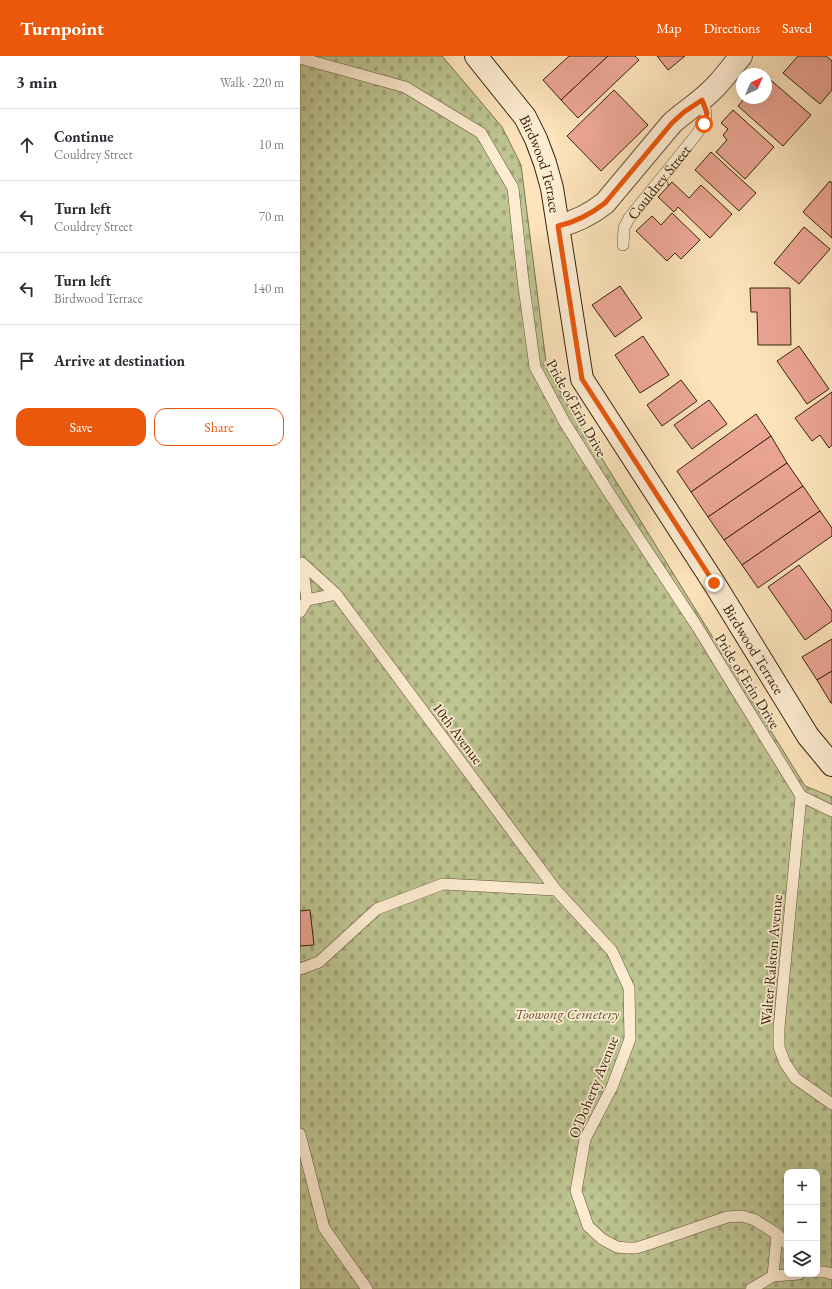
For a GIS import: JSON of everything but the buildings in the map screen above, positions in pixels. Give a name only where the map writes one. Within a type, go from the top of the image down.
[{"type":"main road","name":"Birdwood Terrace","points":[[476,56],[524,117],[536,139],[545,163],[552,188],[582,379],[714,583],[808,736],[829,757]]},
{"type":"main road","name":"Couldrey Street","points":[[558,226],[581,219],[605,203],[672,123],[684,112],[702,100],[741,56]]},
{"type":"lane","name":"Pride of Erin Drive","points":[[300,58],[405,87],[481,134],[513,188],[523,280],[535,367],[565,423],[698,628],[801,796]]},
{"type":"lane","name":"Couldrey Street","points":[[623,245],[624,228],[629,218],[704,124],[707,113],[702,100]]},
{"type":"lane","points":[[300,612],[307,600],[302,562]]},
{"type":"lane","name":"10th Avenue","points":[[302,562],[336,594],[556,890]]},
{"type":"lane","points":[[307,600],[336,594]]},
{"type":"lane","points":[[801,796],[832,812]]},
{"type":"lane","name":"Walter Ralston Avenue","points":[[801,796],[779,1028],[779,1047],[785,1063],[795,1078],[832,1104]]},
{"type":"lane","points":[[300,969],[319,962],[378,909],[443,884],[556,890]]},
{"type":"lane","name":"O'Doherty Avenue","points":[[556,890],[612,951],[629,988],[630,1039],[612,1087],[585,1139],[576,1190],[588,1226],[602,1239],[617,1247],[636,1248],[727,1217],[742,1216],[755,1220],[777,1234],[784,1241]]},
{"type":"lane","points":[[300,1134],[324,1228],[367,1289]]},
{"type":"lane","points":[[773,1276],[777,1234]]},
{"type":"lane","points":[[751,1289],[773,1276],[784,1275]]},
{"type":"green space","name":"Toowong Cemetery","points":[[300,56],[442,56],[502,127],[521,165],[547,370],[805,786],[832,797],[832,1289],[300,1289]]},
{"type":"route","points":[[704,124],[707,113],[702,100],[684,112],[672,123],[605,203],[581,219],[558,226],[582,379],[714,583]]}]
